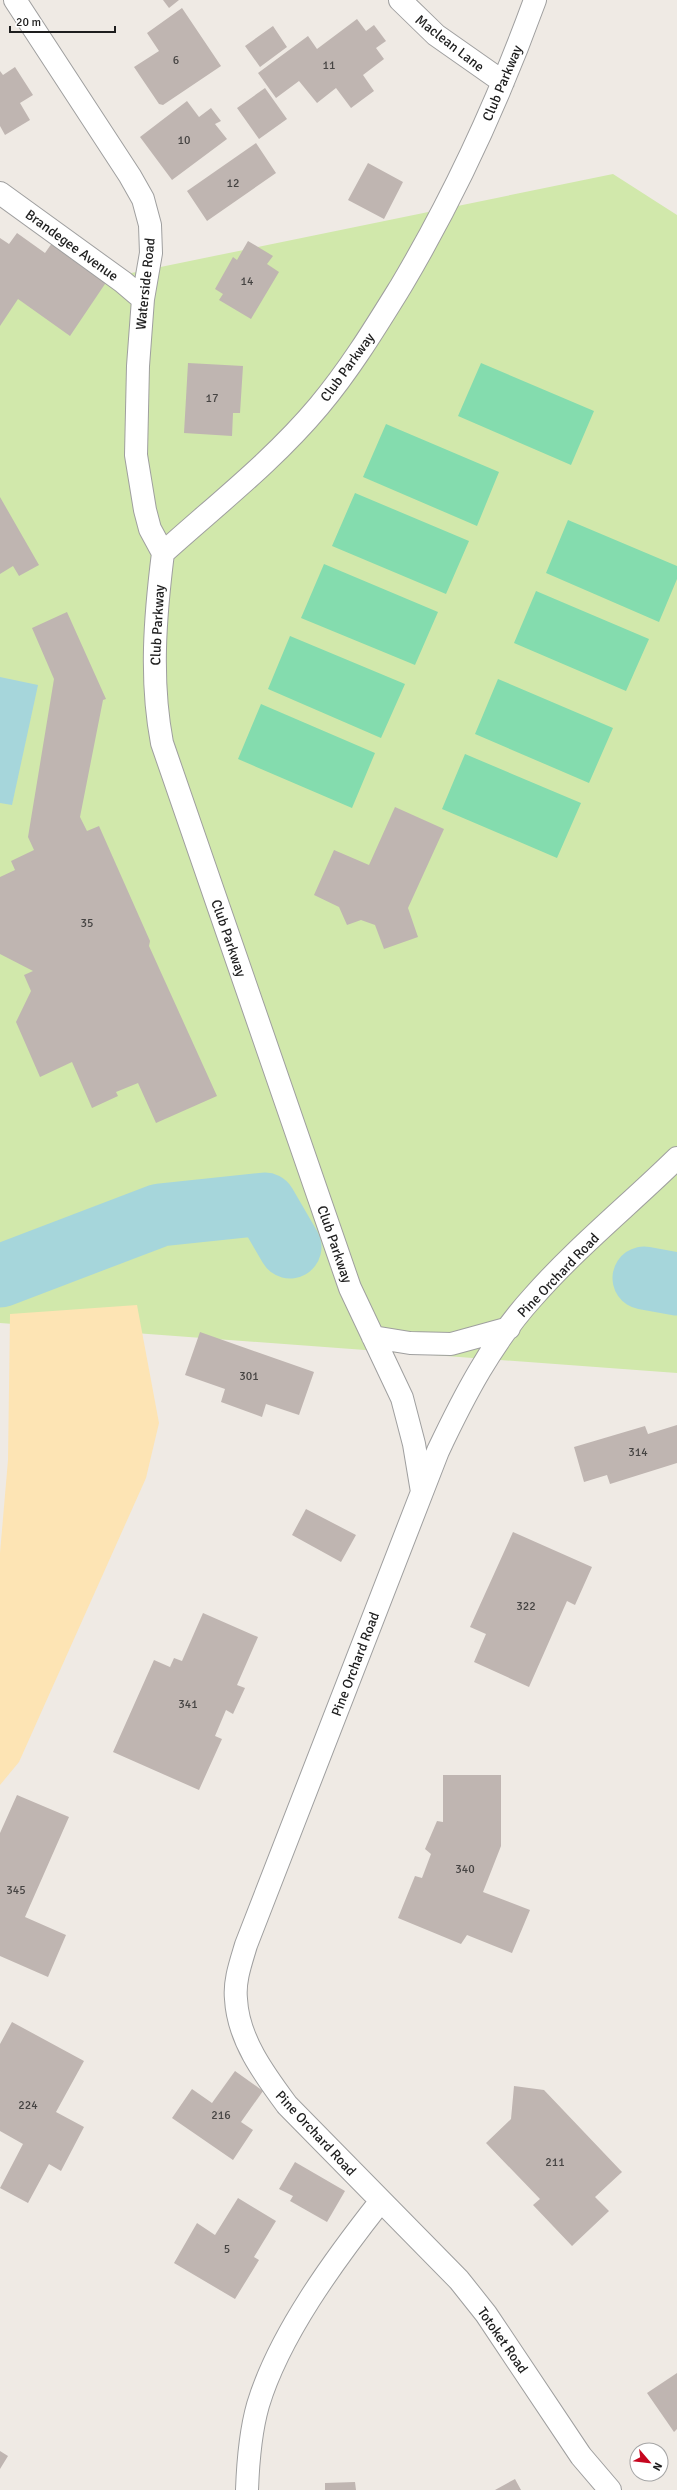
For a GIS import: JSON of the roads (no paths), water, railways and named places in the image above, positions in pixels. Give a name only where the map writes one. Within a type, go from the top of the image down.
[{"type":"street","name":"Waterside Road","points":[[15,0],[130,176],[143,199],[150,225],[151,253],[143,299],[138,366],[136,455],[145,510],[150,529],[163,553]]},
{"type":"street","name":"Maclean Lane","points":[[400,0],[436,35],[503,82]]},
{"type":"street","name":"Club Parkway","points":[[422,1492],[414,1444],[402,1398],[350,1288],[162,744],[157,716],[154,660],[156,605],[163,553],[278,449],[318,408],[357,357],[426,242],[471,155],[503,82],[535,0]]},
{"type":"street","name":"Brandegee Avenue","points":[[0,193],[124,282],[143,299]]},
{"type":"street","name":"Pine Orchard Road","points":[[380,2202],[287,2105],[264,2074],[250,2048],[240,2022],[236,1998],[238,1972],[246,1945],[422,1492],[454,1416],[475,1378],[509,1328],[533,1297],[577,1252],[677,1158]]},
{"type":"street","points":[[373,1337],[410,1343],[451,1344],[509,1328]]},
{"type":"street","points":[[246,2490],[249,2453],[258,2405],[274,2366],[307,2305],[343,2249],[380,2202]]},
{"type":"street","name":"Totoket Road","points":[[380,2202],[459,2280],[486,2314],[581,2456],[610,2490]]},
{"type":"water","points":[[0,677],[38,685],[12,805],[0,803]]},
{"type":"waterway","points":[[0,1276],[160,1215],[265,1204],[290,1247]]},
{"type":"waterway","points":[[644,1278],[677,1284]]}]
